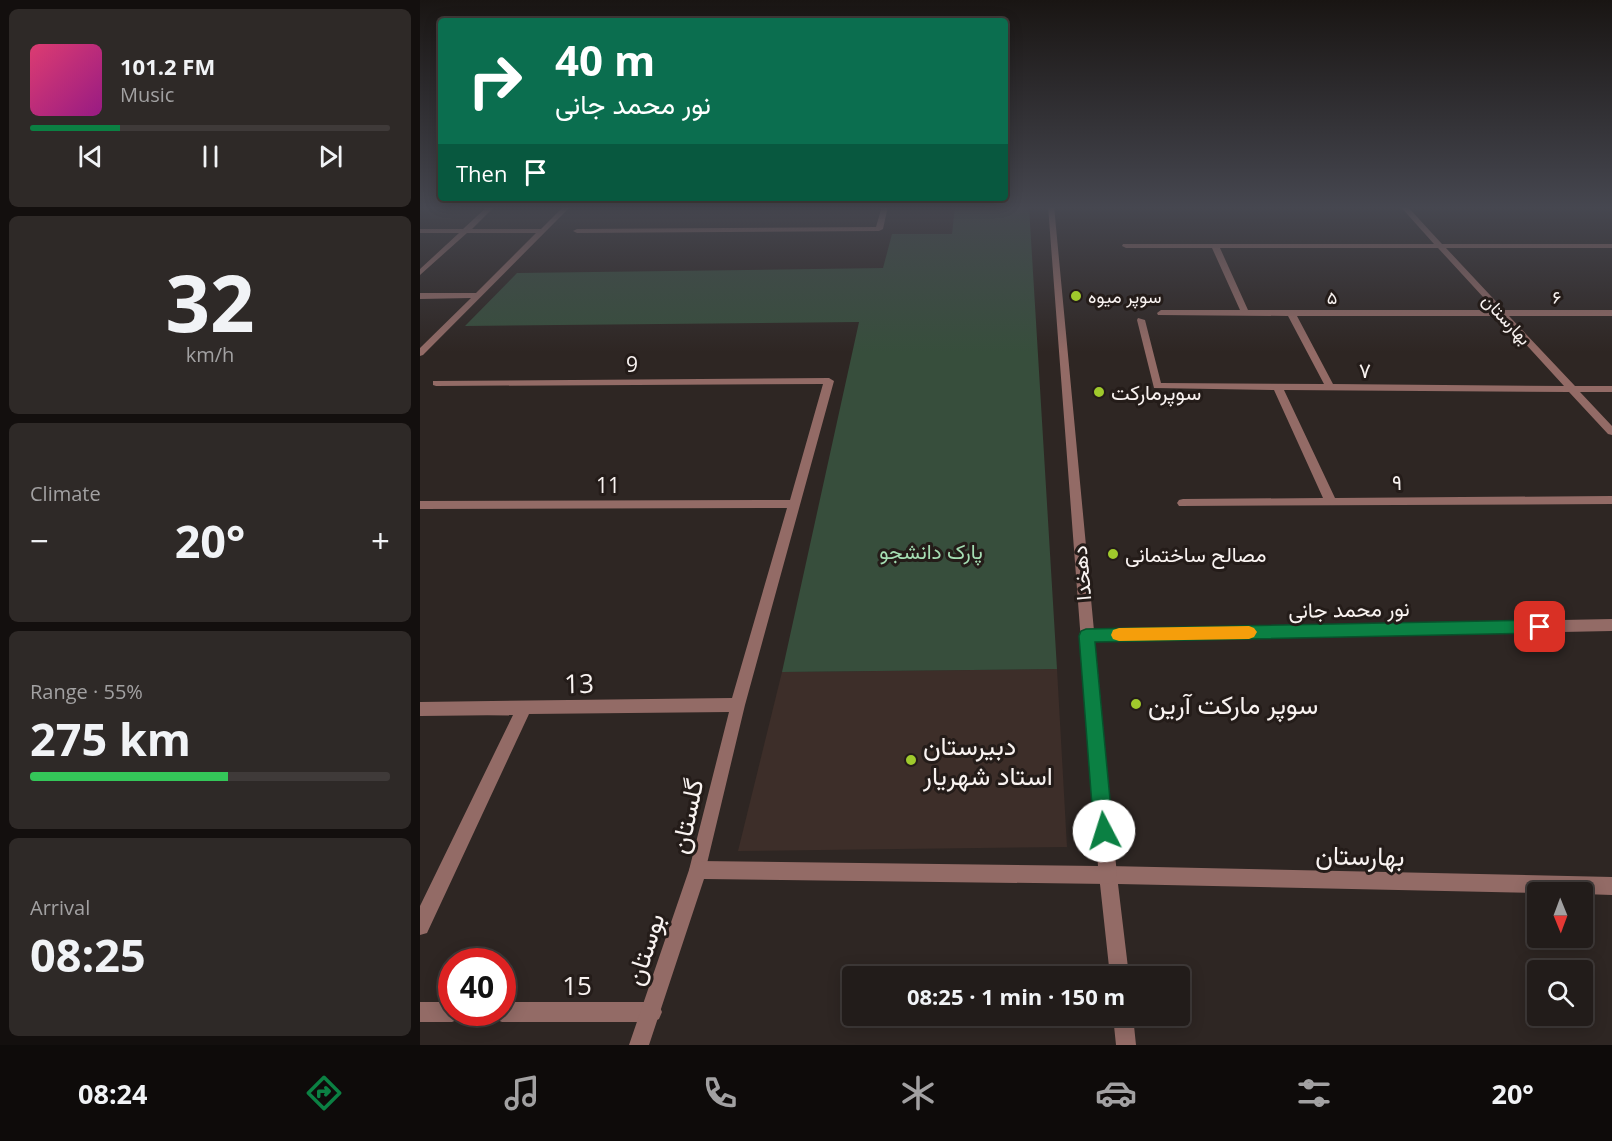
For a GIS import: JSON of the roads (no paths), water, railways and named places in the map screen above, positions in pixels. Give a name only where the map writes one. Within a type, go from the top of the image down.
[{"type":"street","points":[[420,273],[439,255]]},
{"type":"street","points":[[420,353],[519,255]]},
{"type":"street","name":"دهخدا","points":[[1055,255],[1086,636],[1118,966]]},
{"type":"street","points":[[1219,255],[1245,313]]},
{"type":"street","name":"بهارستان","points":[[1447,255],[1612,432]]},
{"type":"street","points":[[420,296],[478,295]]},
{"type":"street","name":"۵","points":[[1161,313],[1503,314]]},
{"type":"street","points":[[1291,313],[1330,387]]},
{"type":"street","name":"۶","points":[[1503,314],[1612,313]]},
{"type":"street","name":"۷","points":[[1141,320],[1157,386],[1612,389]]},
{"type":"street","name":"9","points":[[436,383],[829,381]]},
{"type":"street","name":"گلستان","points":[[829,381],[738,705],[698,870],[1108,875]]},
{"type":"street","points":[[1278,387],[1331,502]]},
{"type":"street","name":"۹","points":[[1183,503],[1612,500]]},
{"type":"street","name":"11","points":[[420,505],[796,504]]},
{"type":"street","name":"نور محمد جانی","points":[[1086,636],[1612,625]]},
{"type":"street","name":"13","points":[[420,709],[738,705]]},
{"type":"street","points":[[420,926],[524,708]]},
{"type":"street","name":"بوستان","points":[[639,1045],[698,870]]},
{"type":"street","name":"بهارستان","points":[[1108,875],[1612,886]]},
{"type":"street","points":[[420,1012],[438,1012]]},
{"type":"street","name":"15","points":[[516,1012],[652,1012]]},
{"type":"street","points":[[1124,1026],[1126,1045]]},
{"type":"place","name":"سوپر میوه","points":[[1076,296]]},
{"type":"place","name":"سوپرمارکت","points":[[1099,392]]},
{"type":"place","name":"مصالح ساختمانی","points":[[1113,554]]},
{"type":"place","name":"سوپر مارکت آرین","points":[[1136,704]]},
{"type":"place","name":"دبیرستان استاد شهریار","points":[[911,760]]},
{"type":"park label","name":"پارک دانشجو","points":[[931,551]]}]
